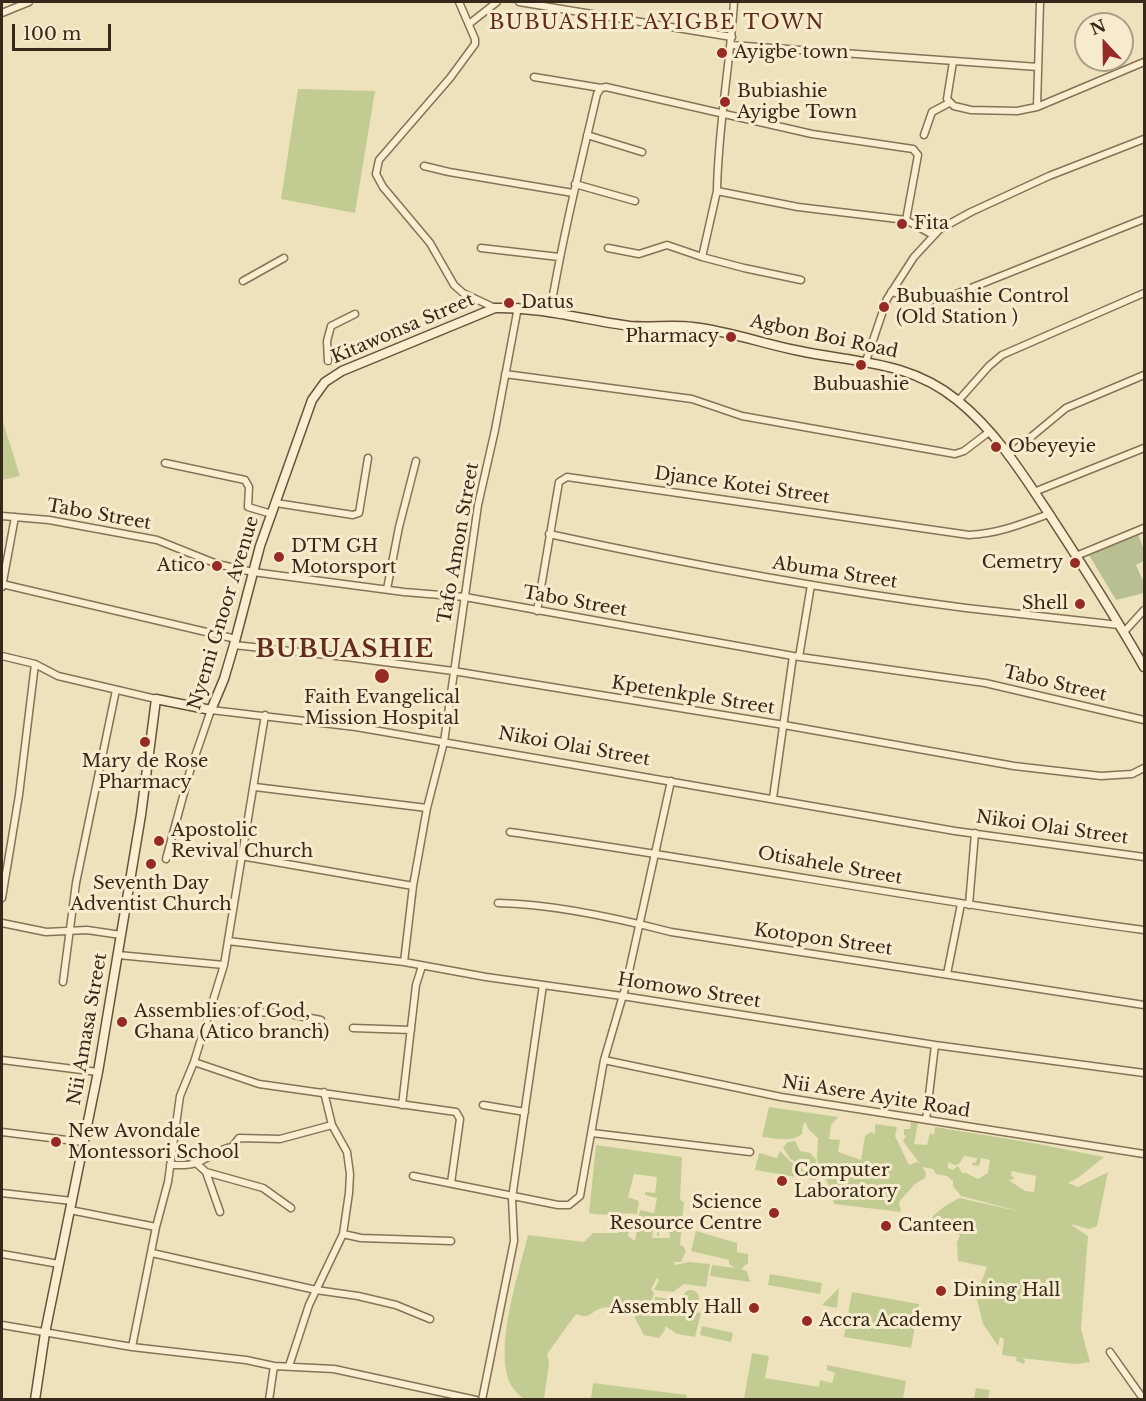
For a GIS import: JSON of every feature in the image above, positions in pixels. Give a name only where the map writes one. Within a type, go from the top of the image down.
[{"type":"street","points":[[2,13],[29,2]]},
{"type":"street","points":[[459,2],[475,39],[470,52],[379,160],[376,174],[383,186],[430,243],[454,285],[463,293],[495,308]]},
{"type":"street","points":[[469,24],[497,2]]},
{"type":"street","points":[[519,2],[731,41],[953,62],[1038,67]]},
{"type":"street","points":[[702,257],[717,191],[721,114],[734,2]]},
{"type":"street","points":[[1037,107],[1040,2]]},
{"type":"street","points":[[953,62],[947,99],[949,103],[971,110],[1017,111],[1037,107],[1144,62]]},
{"type":"street","points":[[534,76],[606,87],[812,134],[913,149],[918,155],[906,220]]},
{"type":"street","points":[[550,313],[559,257],[575,184],[597,94],[601,88]]},
{"type":"street","points":[[924,135],[932,112],[949,103]]},
{"type":"street","points":[[587,135],[642,152]]},
{"type":"street","points":[[866,361],[882,308],[914,257],[933,235],[957,218],[1049,176],[1143,140],[1144,149]]},
{"type":"street","points":[[424,166],[573,193]]},
{"type":"street","points":[[575,184],[635,201]]},
{"type":"street","points":[[717,191],[798,207],[906,220],[933,235]]},
{"type":"street","points":[[891,292],[932,300],[956,294],[1144,219]]},
{"type":"street","points":[[608,248],[639,254],[667,245],[757,272],[801,280]]},
{"type":"street","points":[[481,248],[559,257]]},
{"type":"street","points":[[243,281],[284,258]]},
{"type":"street","points":[[958,401],[1002,355],[1144,293]]},
{"type":"street","name":"Agbon Boi Road","points":[[495,308],[518,307],[632,326],[691,326],[803,352],[880,364],[932,382],[958,401],[989,432],[1008,456],[1049,514],[1144,667]]},
{"type":"street","name":"Tafo Amon Street","points":[[404,962],[413,886],[427,808],[444,742],[478,505],[518,307]]},
{"type":"street","name":"Kitawonsa Street","points":[[325,382],[342,371],[495,308]]},
{"type":"street","points":[[328,361],[327,341],[331,326],[355,314]]},
{"type":"street","points":[[505,374],[692,399],[742,416],[955,454],[964,451],[989,432]]},
{"type":"street","points":[[1008,456],[1066,408],[1144,375]]},
{"type":"street","name":"Nyemi Gnoor Avenue","points":[[166,859],[187,780],[224,679],[260,546],[312,400],[325,382]]},
{"type":"street","points":[[1034,492],[1144,448]]},
{"type":"street","points":[[276,503],[353,515],[359,513],[368,458]]},
{"type":"street","points":[[387,589],[399,527],[416,461]]},
{"type":"street","points":[[165,463],[245,480],[249,487],[248,507],[273,514]]},
{"type":"street","name":"Djance Kotei Street","points":[[537,611],[559,482],[563,478],[570,477],[969,535],[1006,529],[1049,514]]},
{"type":"street","name":"Tabo Street","points":[[2,516],[49,520],[157,540],[218,564],[253,572],[465,597],[796,656],[985,683],[1144,720]]},
{"type":"street","points":[[2,586],[15,517]]},
{"type":"street","points":[[1076,556],[1144,528]]},
{"type":"street","name":"Abuma Street","points":[[549,534],[663,559],[811,585],[1121,628]]},
{"type":"street","points":[[772,798],[796,656],[811,585]]},
{"type":"street","name":"Kpetenkple Street","points":[[2,586],[235,642],[453,671],[784,725],[1014,766],[1091,776],[1121,776],[1144,768]]},
{"type":"street","points":[[1121,628],[1144,610]]},
{"type":"street","name":"Nikoi Olai Street","points":[[2,656],[34,664],[58,676],[211,710],[356,727],[975,833],[1144,856]]},
{"type":"street","points":[[2,898],[19,795],[34,664]]},
{"type":"street","points":[[63,982],[76,883],[116,690]]},
{"type":"street","name":"Nii Amasa Street","points":[[35,1400],[45,1333],[98,1072],[141,815],[156,699]]},
{"type":"street","points":[[132,1347],[156,1227],[168,1182],[180,1096],[194,1062],[224,965],[265,715]]},
{"type":"street","points":[[413,1176],[512,1198],[558,1205],[569,1205],[578,1200],[581,1194],[604,1060],[640,924],[671,781]]},
{"type":"street","points":[[255,787],[427,808]]},
{"type":"street","name":"Otisahele Street","points":[[510,832],[656,853],[961,904],[1144,930]]},
{"type":"street","points":[[969,905],[975,833]]},
{"type":"street","points":[[241,856],[413,886]]},
{"type":"street","name":"Kotopon Street","points":[[498,903],[574,911],[680,934],[1144,1005]]},
{"type":"street","points":[[948,974],[961,904]]},
{"type":"street","points":[[2,923],[46,932],[87,930],[121,934]]},
{"type":"street","name":"Homowo Street","points":[[228,941],[404,962],[934,1045],[1144,1073]]},
{"type":"street","points":[[118,955],[224,965]]},
{"type":"street","points":[[402,1105],[416,985],[422,966]]},
{"type":"street","points":[[482,1400],[514,1241],[512,1198],[543,985]]},
{"type":"street","points":[[210,1009],[284,1013],[321,1020]]},
{"type":"street","points":[[353,1028],[411,1030]]},
{"type":"street","points":[[926,1120],[934,1045]]},
{"type":"street","points":[[2,1060],[98,1072]]},
{"type":"street","name":"Nii Asere Ayite Road","points":[[604,1060],[781,1098],[1144,1154]]},
{"type":"street","points":[[194,1062],[259,1084],[456,1112],[460,1119],[451,1183]]},
{"type":"street","points":[[290,1366],[316,1290],[343,1234],[349,1193],[350,1174],[347,1152],[332,1125],[324,1092]]},
{"type":"street","points":[[483,1105],[525,1112]]},
{"type":"street","points":[[170,1165],[196,1163],[222,1148],[232,1147],[239,1138],[280,1139],[332,1125]]},
{"type":"street","points":[[2,1132],[83,1142]]},
{"type":"street","points":[[592,1133],[750,1152]]},
{"type":"street","points":[[196,1163],[206,1172],[258,1186],[291,1208]]},
{"type":"street","points":[[206,1172],[220,1212]]},
{"type":"street","points":[[2,1193],[71,1205],[156,1227]]},
{"type":"street","points":[[343,1234],[362,1238],[451,1241]]},
{"type":"street","points":[[152,1252],[316,1290],[358,1296],[396,1305],[430,1318]]},
{"type":"street","points":[[2,1254],[59,1264]]},
{"type":"street","points":[[2,1325],[132,1347],[246,1360],[274,1366],[334,1369],[476,1400]]},
{"type":"street","points":[[1110,1352],[1144,1400]]},
{"type":"street","points":[[269,1400],[274,1366]]},
{"type":"green space","points":[[298,89],[375,91],[355,213],[281,199]]},
{"type":"green space","points":[[2,419],[20,476],[2,480]]},
{"type":"green space","points":[[1138,534],[1144,550],[1144,561],[1136,565],[1144,583],[1144,593],[1116,600],[1089,555]]},
{"type":"green space","points":[[769,1107],[838,1117],[831,1125],[829,1139],[840,1140],[838,1152],[861,1160],[865,1136],[871,1132],[875,1134],[875,1124],[897,1127],[895,1136],[909,1165],[917,1162],[920,1164],[903,1141],[906,1136],[904,1129],[910,1129],[911,1122],[918,1123],[914,1144],[927,1145],[930,1133],[934,1135],[935,1127],[1104,1157],[1068,1183],[1078,1187],[1108,1172],[1097,1226],[1089,1229],[1070,1224],[1088,1236],[1081,1329],[1090,1362],[1075,1364],[1021,1358],[1025,1360],[1024,1364],[1016,1361],[1017,1357],[1002,1355],[1004,1339],[1000,1337],[998,1346],[983,1324],[976,1296],[987,1267],[958,1261],[957,1243],[960,1235],[928,1225],[934,1215],[959,1198],[1022,1212],[961,1196],[953,1186],[953,1181],[947,1176],[936,1174],[933,1169],[922,1167],[926,1173],[925,1178],[915,1184],[899,1202],[901,1212],[834,1204],[830,1188],[817,1160],[818,1138],[809,1130],[805,1122],[802,1134],[797,1137],[782,1139],[762,1137]],"holes":[[[964,1156],[977,1158],[976,1163],[973,1162],[972,1165],[979,1166],[981,1158],[990,1160],[988,1173],[978,1179],[962,1173],[958,1166],[953,1170],[948,1168],[948,1162],[959,1164]],[[1012,1171],[1036,1176],[1034,1192],[1025,1191],[1010,1181],[1009,1179],[1013,1180],[1014,1177],[1011,1176]]]},
{"type":"green space","points":[[795,1141],[800,1151],[810,1153],[815,1158],[820,1175],[790,1159],[783,1147],[788,1142]]},
{"type":"green space","points":[[596,1145],[682,1157],[680,1200],[684,1202],[680,1245],[686,1251],[681,1262],[674,1262],[675,1265],[689,1262],[710,1264],[706,1287],[684,1284],[673,1292],[654,1290],[659,1280],[657,1278],[651,1289],[654,1293],[652,1300],[649,1301],[648,1311],[658,1316],[654,1304],[655,1297],[673,1299],[679,1309],[701,1313],[695,1337],[677,1334],[665,1326],[659,1338],[644,1335],[635,1318],[635,1311],[629,1309],[605,1307],[588,1316],[576,1314],[547,1354],[549,1363],[544,1399],[523,1399],[511,1385],[506,1370],[505,1352],[509,1311],[528,1235],[584,1242],[593,1233],[618,1233],[621,1230],[629,1230],[628,1236],[635,1241],[640,1210],[654,1213],[657,1198],[645,1195],[645,1192],[655,1193],[657,1177],[634,1174],[628,1197],[639,1201],[637,1214],[589,1213]],"holes":[[[654,1225],[658,1226],[657,1236],[659,1236],[659,1231],[662,1232],[663,1227],[669,1228],[670,1238],[652,1238]]]},
{"type":"green space","points":[[780,1151],[790,1161],[821,1181],[755,1170],[759,1153],[777,1158]]},
{"type":"green space","points":[[696,1231],[737,1243],[737,1252],[748,1254],[748,1263],[741,1269],[747,1271],[750,1282],[710,1276],[712,1265],[735,1268],[729,1264],[729,1260],[691,1251]]},
{"type":"green space","points":[[770,1274],[822,1283],[820,1294],[768,1285]]},
{"type":"green space","points":[[839,1288],[837,1308],[822,1305]]},
{"type":"green space","points":[[691,1290],[699,1298],[691,1306],[683,1298]]},
{"type":"green space","points":[[852,1292],[919,1304],[911,1348],[844,1337]]},
{"type":"green space","points":[[702,1326],[733,1333],[731,1342],[700,1335]]},
{"type":"green space","points":[[752,1353],[769,1356],[765,1378],[819,1387],[820,1380],[832,1383],[835,1373],[827,1370],[827,1365],[906,1381],[903,1399],[744,1399]]},
{"type":"green space","points":[[593,1383],[687,1395],[686,1399],[591,1399]]},
{"type":"green space","points":[[976,1388],[990,1390],[988,1399],[974,1399]]},
{"type":"place","name":"Ayigbe town","points":[[722,53]]},
{"type":"place","name":"Bubiashie Ayigbe Town","points":[[725,102]]},
{"type":"place","name":"Fita","points":[[902,224]]},
{"type":"place","name":"Datus","points":[[509,303]]},
{"type":"place","name":"Bubuashie Control (Old Station )","points":[[884,307]]},
{"type":"place","name":"Pharmacy","points":[[731,337]]},
{"type":"place","name":"Bubuashie","points":[[861,365]]},
{"type":"place","name":"Obeyeyie","points":[[996,447]]},
{"type":"place","name":"DTM GH Motorsport","points":[[279,557]]},
{"type":"place","name":"Cemetry","points":[[1075,563]]},
{"type":"place","name":"Atico","points":[[217,566]]},
{"type":"place","name":"Shell","points":[[1080,604]]},
{"type":"place","name":"Faith Evangelical Mission Hospital","points":[[382,676]]},
{"type":"place","name":"Mary de Rose Pharmacy","points":[[145,742]]},
{"type":"place","name":"Apostolic Revival Church","points":[[159,841]]},
{"type":"place","name":"Seventh Day Adventist Church","points":[[151,864]]},
{"type":"place","name":"Assemblies of God, Ghana (Atico branch)","points":[[122,1022]]},
{"type":"place","name":"New Avondale Montessori School","points":[[56,1142]]},
{"type":"place","name":"Computer Laboratory","points":[[782,1181]]},
{"type":"place","name":"Science Resource Centre","points":[[774,1213]]},
{"type":"place","name":"Canteen","points":[[886,1226]]},
{"type":"place","name":"Dining Hall","points":[[941,1291]]},
{"type":"place","name":"Assembly Hall","points":[[754,1308]]},
{"type":"place","name":"Accra Academy","points":[[807,1321]]},
{"type":"district","name":"BUBUASHIE AYIGBE TOWN","points":[[657,23]]},
{"type":"district","name":"BUBUASHIE","points":[[345,650]]}]
